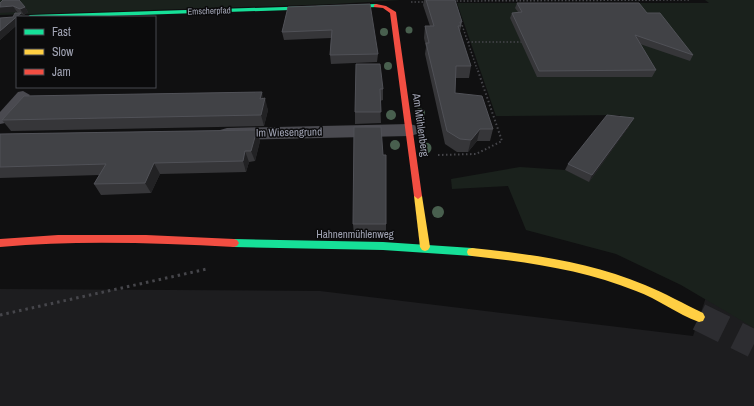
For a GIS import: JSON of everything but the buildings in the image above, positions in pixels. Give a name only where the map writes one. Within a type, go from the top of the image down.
[{"type":"street","name":"Emscherpfad","points":[[61,16],[374,6],[389,9]]},
{"type":"street","name":"Am Mühlenberg","points":[[389,9],[393,12],[395,22],[425,247]]},
{"type":"street","name":"Im Wiesengrund","points":[[210,134],[410,130]]},
{"type":"street","name":"Hahnenmühlenweg","points":[[0,243],[39,239],[154,238],[313,246],[425,247],[512,256],[585,270],[641,288],[699,317]]},
{"type":"lane","points":[[0,120],[23,95]]},
{"type":"path","points":[[446,1],[689,0]]},
{"type":"path","points":[[406,2],[430,2]]},
{"type":"path","points":[[438,155],[476,154],[502,141],[461,22]]},
{"type":"path","points":[[468,42],[530,42]]},
{"type":"path","points":[[0,315],[107,290],[213,268]]},
{"type":"shaded area","points":[[0,0],[400,0],[335,4],[0,15]]},
{"type":"shaded area","points":[[705,0],[754,0],[754,328],[681,285],[616,254],[526,230],[508,186],[452,189],[451,179],[520,167],[565,170],[589,181],[627,129],[620,115],[496,116],[457,3],[709,3]]},
{"type":"shaded area","points":[[754,154],[754,406],[0,406],[0,289],[320,291],[693,336]]},
{"type":"tunnel","points":[[699,317],[754,344]]},
{"type":"traffic: fast","points":[[61,16],[376,6]]},
{"type":"traffic: fast","points":[[234,243],[383,246],[472,252]]},
{"type":"traffic: slow","points":[[418,196],[425,247]]},
{"type":"traffic: slow","points":[[472,252],[558,264],[622,280],[663,298],[699,317]]},
{"type":"traffic: jam","points":[[376,6],[384,7],[393,12],[418,196]]},
{"type":"traffic: jam","points":[[0,243],[87,238],[234,243]]}]
